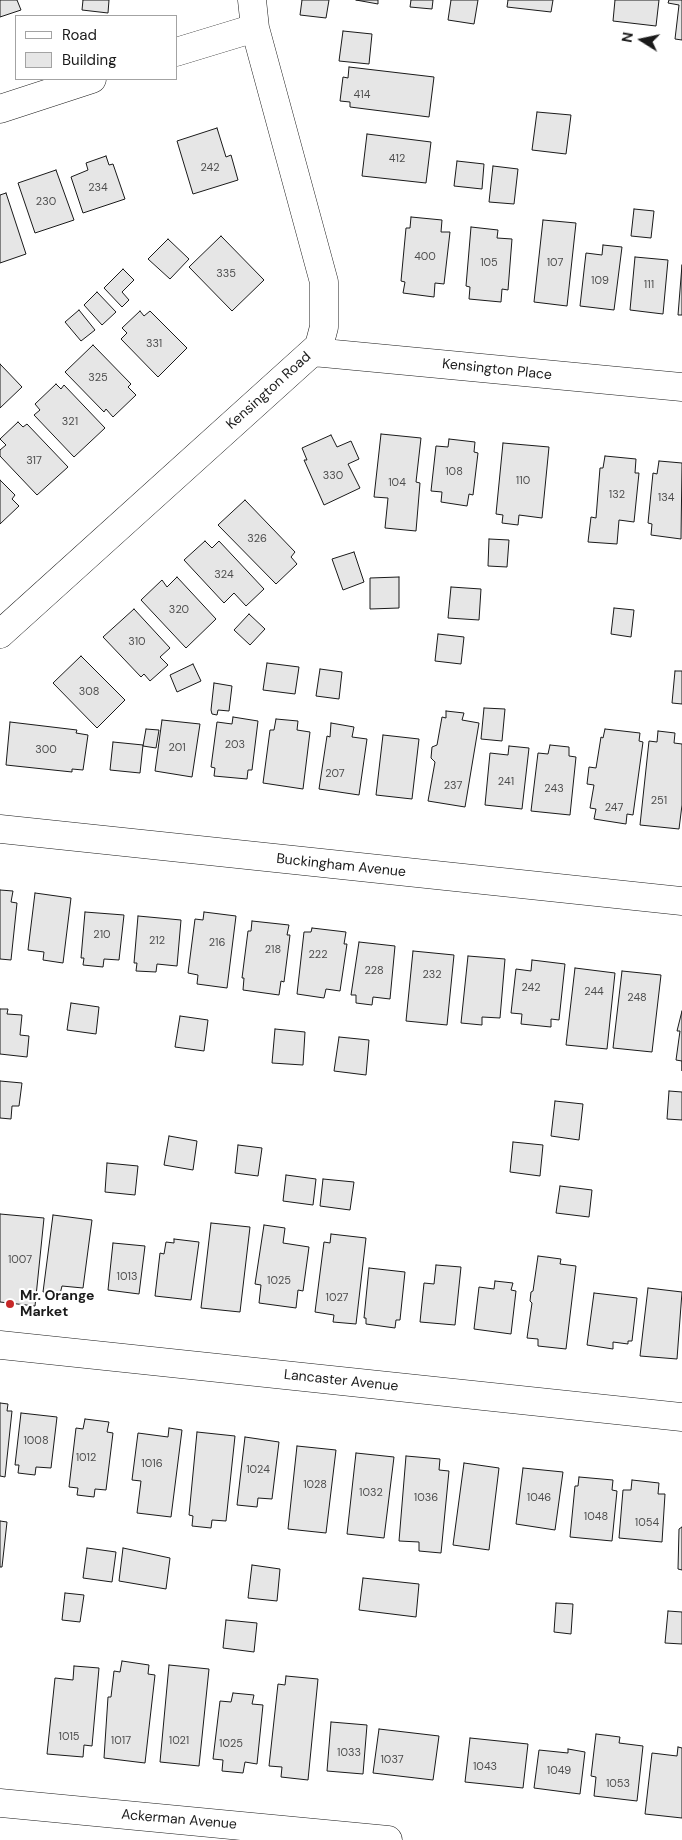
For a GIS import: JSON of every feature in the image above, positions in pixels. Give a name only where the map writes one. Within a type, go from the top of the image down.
[{"type":"street","name":"Kensington Road","points":[[0,634],[319,346],[324,327],[324,282],[255,28],[252,0]]},
{"type":"street","points":[[178,51],[255,28]]},
{"type":"street","points":[[0,109],[89,80]]},
{"type":"street","name":"Kensington Place","points":[[313,352],[682,387]]},
{"type":"street","name":"Buckingham Avenue","points":[[0,829],[682,901]]},
{"type":"street","name":"Lancaster Avenue","points":[[0,1345],[682,1417]]},
{"type":"street","name":"Ackerman Avenue","points":[[0,1803],[388,1840]]},
{"type":"building","points":[[0,0],[17,0],[21,10],[0,17]]},
{"type":"building","points":[[83,0],[109,0],[108,13],[82,10]]},
{"type":"building","points":[[302,0],[329,0],[326,18],[300,15]]},
{"type":"building","points":[[356,0],[378,0],[378,4]]},
{"type":"building","points":[[411,0],[433,0],[432,9],[410,7]]},
{"type":"building","points":[[451,0],[478,0],[474,24],[448,20]]},
{"type":"building","points":[[508,0],[553,0],[551,12],[507,7]]},
{"type":"building","points":[[615,0],[659,0],[656,26],[613,21]]},
{"type":"building","points":[[669,0],[682,0],[682,40],[675,39],[679,5],[668,3]]},
{"type":"building","points":[[343,31],[372,34],[369,64],[339,61]]},
{"type":"building","points":[[349,67],[434,77],[429,117],[350,107],[350,102],[340,101],[343,77],[348,78]]},
{"type":"building","points":[[537,112],[571,115],[566,154],[532,150]]},
{"type":"building","points":[[217,128],[226,157],[231,155],[238,180],[193,194],[177,141]]},
{"type":"building","points":[[367,134],[431,142],[426,183],[362,176]]},
{"type":"building","points":[[106,156],[109,165],[113,164],[125,199],[83,213],[71,177],[88,170],[86,163]]},
{"type":"building","points":[[457,161],[484,164],[482,189],[454,186]]},
{"type":"building","points":[[493,166],[518,169],[514,204],[489,202]]},
{"type":"building","points":[[56,170],[74,220],[35,233],[18,183]]},
{"type":"building","points":[[6,193],[26,254],[0,263],[0,195]]},
{"type":"building","points":[[634,209],[654,211],[651,238],[631,236]]},
{"type":"building","points":[[411,217],[442,220],[441,232],[450,232],[444,284],[435,283],[434,297],[403,293],[405,282],[401,281],[406,228],[410,228]]},
{"type":"building","points":[[543,220],[576,223],[567,306],[534,302]]},
{"type":"building","points":[[471,227],[498,230],[497,238],[512,239],[508,290],[502,289],[501,302],[469,299],[470,287],[466,286]]},
{"type":"building","points":[[221,236],[264,280],[232,311],[189,267]]},
{"type":"building","points":[[168,239],[189,259],[170,279],[148,259]]},
{"type":"building","points":[[603,245],[622,247],[614,310],[580,306],[586,253],[602,255]]},
{"type":"building","points":[[635,257],[668,260],[663,314],[630,310]]},
{"type":"building","points":[[682,265],[682,315],[678,315]]},
{"type":"building","points":[[123,269],[134,280],[122,292],[129,300],[122,307],[104,288]]},
{"type":"building","points":[[97,292],[116,312],[102,325],[84,305]]},
{"type":"building","points":[[79,310],[95,330],[81,341],[65,322]]},
{"type":"building","points":[[140,311],[144,316],[150,311],[187,348],[158,377],[121,339],[127,333],[122,328]]},
{"type":"building","points":[[93,345],[131,384],[128,387],[136,395],[113,417],[106,409],[104,412],[65,372]]},
{"type":"building","points":[[0,364],[22,387],[0,408]]},
{"type":"building","points":[[56,384],[61,389],[64,385],[105,428],[74,457],[34,415],[40,410],[35,404]]},
{"type":"building","points":[[18,422],[23,427],[27,424],[68,467],[37,495],[0,456],[0,450],[6,445],[0,439]]},
{"type":"building","points":[[381,434],[421,438],[416,482],[420,483],[416,531],[385,528],[388,498],[374,497]]},
{"type":"building","points":[[331,435],[337,447],[351,441],[359,459],[348,464],[360,488],[324,505],[304,460],[307,460],[302,448]]},
{"type":"building","points":[[449,439],[475,442],[474,452],[478,453],[473,495],[469,494],[467,506],[441,502],[442,492],[431,491],[436,446],[448,447]]},
{"type":"building","points":[[503,443],[549,447],[542,518],[519,515],[518,525],[502,523],[503,515],[496,514]]},
{"type":"building","points":[[605,456],[636,459],[635,473],[639,473],[634,522],[619,520],[617,544],[588,542],[591,517],[596,518],[600,468],[603,468]]},
{"type":"building","points":[[659,461],[682,463],[681,539],[651,535],[652,524],[648,523],[653,473],[657,474]]},
{"type":"building","points":[[0,480],[15,495],[12,499],[19,506],[0,524]]},
{"type":"building","points":[[245,500],[295,552],[291,557],[297,564],[276,584],[218,525]]},
{"type":"building","points":[[489,539],[509,540],[507,567],[488,566]]},
{"type":"building","points":[[205,541],[212,548],[219,541],[264,589],[246,606],[234,593],[224,603],[184,560]]},
{"type":"building","points":[[354,552],[364,582],[343,590],[332,559]]},
{"type":"building","points":[[177,577],[216,619],[186,648],[141,600],[162,580],[167,587]]},
{"type":"building","points":[[399,577],[399,608],[370,609],[370,578]]},
{"type":"building","points":[[451,587],[481,589],[479,620],[448,618]]},
{"type":"building","points":[[614,608],[634,610],[631,637],[611,634]]},
{"type":"building","points":[[134,609],[170,648],[160,657],[168,665],[150,681],[144,674],[141,677],[103,637]]},
{"type":"building","points":[[249,614],[265,629],[250,645],[234,630]]},
{"type":"building","points":[[438,634],[464,637],[461,664],[435,661]]},
{"type":"building","points":[[81,656],[125,700],[97,728],[53,683]]},
{"type":"building","points":[[267,663],[299,667],[295,694],[263,690]]},
{"type":"building","points":[[193,664],[201,681],[177,692],[170,675]]},
{"type":"building","points":[[320,669],[342,672],[339,699],[316,696]]},
{"type":"building","points":[[675,671],[682,671],[682,704],[672,703]]},
{"type":"building","points":[[214,683],[232,686],[229,711],[218,710],[217,715],[212,714],[211,710]]},
{"type":"building","points":[[484,708],[505,709],[502,741],[481,739]]},
{"type":"building","points":[[446,711],[464,713],[462,720],[479,723],[465,807],[428,801],[435,762],[431,758],[432,747],[437,745],[442,717],[446,718]]},
{"type":"building","points":[[233,717],[258,721],[252,770],[248,770],[247,779],[214,776],[215,768],[211,767],[217,722],[232,724]]},
{"type":"building","points":[[276,719],[298,721],[297,730],[310,732],[303,789],[263,783],[270,730],[274,730]]},
{"type":"building","points":[[162,720],[200,724],[192,777],[155,771]]},
{"type":"building","points":[[10,722],[77,730],[76,733],[88,735],[83,770],[72,769],[72,772],[6,765]]},
{"type":"building","points":[[331,723],[354,727],[352,737],[367,739],[359,795],[319,789],[327,736],[330,737]]},
{"type":"building","points":[[146,729],[159,730],[156,748],[143,746]]},
{"type":"building","points":[[605,729],[640,733],[639,741],[643,742],[633,815],[627,814],[626,824],[594,819],[596,809],[590,808],[594,785],[587,784],[589,767],[596,768],[601,737],[603,738]]},
{"type":"building","points":[[658,731],[675,733],[674,743],[682,744],[682,805],[679,829],[640,825],[649,741],[657,742]]},
{"type":"building","points":[[383,735],[419,739],[412,799],[376,795]]},
{"type":"building","points":[[113,742],[143,745],[140,773],[110,770]]},
{"type":"building","points":[[550,745],[569,747],[569,756],[576,757],[570,815],[531,811],[538,753],[548,754]]},
{"type":"building","points":[[509,746],[529,748],[522,809],[485,805],[490,753],[508,755]]},
{"type":"building","points":[[0,890],[13,891],[11,902],[17,903],[11,960],[0,959]]},
{"type":"building","points":[[35,893],[71,898],[63,963],[43,960],[44,952],[28,950]]},
{"type":"building","points":[[85,912],[124,915],[119,960],[104,959],[103,967],[83,965],[84,958],[81,958]]},
{"type":"building","points":[[204,912],[236,916],[227,988],[197,984],[198,975],[188,973],[195,919],[203,920]]},
{"type":"building","points":[[138,916],[181,920],[177,966],[157,964],[156,972],[136,971],[137,963],[134,963]]},
{"type":"building","points":[[252,921],[289,925],[287,935],[290,935],[284,982],[281,981],[279,995],[243,990],[244,978],[242,978],[248,931],[251,931]]},
{"type":"building","points":[[312,928],[346,932],[344,944],[347,944],[340,991],[326,989],[324,998],[297,994],[304,932],[311,932]]},
{"type":"building","points":[[359,942],[395,946],[390,999],[373,997],[372,1005],[356,1003],[356,995],[351,995]]},
{"type":"building","points":[[413,951],[454,955],[447,1025],[406,1021]]},
{"type":"building","points":[[468,956],[505,959],[500,1018],[482,1017],[482,1025],[461,1023]]},
{"type":"building","points":[[532,960],[565,964],[559,1020],[551,1019],[551,1027],[521,1024],[522,1014],[511,1013],[516,969],[531,971]]},
{"type":"building","points":[[575,968],[615,973],[607,1049],[566,1045]]},
{"type":"building","points":[[622,971],[661,975],[652,1052],[613,1048]]},
{"type":"building","points":[[71,1003],[99,1007],[96,1034],[67,1030]]},
{"type":"building","points":[[0,1009],[8,1009],[7,1014],[22,1015],[20,1035],[29,1036],[27,1057],[0,1054]]},
{"type":"building","points":[[682,1011],[682,1061],[676,1060],[680,1031],[677,1031]]},
{"type":"building","points":[[180,1016],[208,1020],[204,1051],[175,1047]]},
{"type":"building","points":[[275,1029],[305,1032],[303,1065],[272,1063]]},
{"type":"building","points":[[339,1037],[369,1040],[366,1075],[334,1071]]},
{"type":"building","points":[[0,1081],[22,1083],[19,1106],[12,1106],[11,1119],[0,1118]]},
{"type":"building","points":[[669,1091],[682,1092],[682,1120],[667,1119]]},
{"type":"building","points":[[555,1101],[583,1104],[579,1140],[551,1136]]},
{"type":"building","points":[[169,1136],[197,1141],[193,1170],[164,1165]]},
{"type":"building","points":[[513,1142],[543,1145],[540,1176],[510,1172]]},
{"type":"building","points":[[238,1145],[262,1148],[258,1176],[235,1173]]},
{"type":"building","points":[[107,1163],[138,1166],[135,1195],[105,1192]]},
{"type":"building","points":[[286,1175],[316,1179],[313,1205],[283,1201]]},
{"type":"building","points":[[323,1179],[354,1182],[350,1210],[320,1206]]},
{"type":"building","points":[[560,1186],[592,1190],[589,1217],[556,1213]]},
{"type":"building","points":[[0,1214],[44,1218],[35,1306],[0,1302]]},
{"type":"building","points":[[53,1215],[92,1220],[83,1288],[62,1286],[60,1294],[43,1292]]},
{"type":"building","points":[[211,1223],[250,1227],[240,1312],[201,1308]]},
{"type":"building","points":[[264,1225],[285,1228],[283,1243],[309,1247],[303,1291],[298,1290],[296,1308],[259,1303],[261,1285],[255,1284]]},
{"type":"building","points":[[331,1234],[366,1238],[356,1324],[333,1322],[334,1315],[315,1312],[324,1242],[330,1243]]},
{"type":"building","points":[[174,1239],[199,1242],[191,1300],[155,1296],[160,1253],[164,1254],[166,1242],[174,1243]]},
{"type":"building","points":[[113,1243],[145,1246],[139,1294],[108,1290]]},
{"type":"building","points":[[538,1256],[561,1259],[560,1264],[576,1266],[566,1349],[538,1346],[538,1339],[527,1338],[532,1303],[530,1301],[531,1292],[533,1291]]},
{"type":"building","points":[[436,1265],[461,1267],[455,1325],[420,1322],[424,1283],[434,1284]]},
{"type":"building","points":[[369,1268],[405,1272],[400,1320],[396,1320],[395,1328],[366,1324],[366,1318],[364,1318]]},
{"type":"building","points":[[495,1281],[513,1283],[511,1290],[516,1291],[511,1334],[474,1329],[479,1287],[494,1289]]},
{"type":"building","points":[[648,1288],[682,1292],[677,1359],[640,1356]]},
{"type":"building","points":[[594,1293],[637,1298],[632,1341],[628,1341],[628,1344],[613,1342],[613,1349],[587,1345]]},
{"type":"building","points":[[0,1403],[8,1404],[7,1411],[12,1411],[5,1477],[0,1476]]},
{"type":"building","points":[[21,1413],[57,1417],[51,1468],[36,1467],[35,1475],[18,1473],[19,1465],[15,1465]]},
{"type":"building","points":[[85,1419],[109,1422],[107,1432],[113,1433],[106,1490],[95,1489],[94,1497],[77,1495],[78,1488],[69,1487],[76,1428],[83,1429]]},
{"type":"building","points":[[169,1428],[182,1430],[171,1517],[137,1513],[141,1481],[132,1480],[138,1433],[168,1437]]},
{"type":"building","points":[[197,1432],[235,1436],[226,1521],[212,1520],[211,1528],[192,1526],[193,1516],[189,1515]]},
{"type":"building","points":[[245,1437],[279,1442],[272,1499],[258,1498],[257,1507],[237,1505]]},
{"type":"building","points":[[297,1446],[336,1450],[326,1533],[288,1529]]},
{"type":"building","points":[[356,1453],[394,1457],[384,1538],[347,1534]]},
{"type":"building","points":[[406,1456],[440,1459],[439,1470],[449,1471],[441,1553],[419,1551],[419,1542],[399,1541]]},
{"type":"building","points":[[464,1463],[499,1468],[489,1550],[453,1545]]},
{"type":"building","points":[[523,1468],[563,1472],[555,1530],[516,1524]]},
{"type":"building","points":[[579,1477],[613,1480],[612,1490],[617,1491],[612,1541],[570,1537],[575,1486],[578,1486]]},
{"type":"building","points":[[632,1480],[659,1483],[658,1494],[665,1494],[662,1542],[619,1538],[623,1490],[631,1490]]},
{"type":"building","points":[[0,1521],[7,1522],[2,1567],[0,1567]]},
{"type":"building","points":[[682,1527],[682,1570],[678,1569],[679,1529]]},
{"type":"building","points":[[87,1548],[116,1552],[112,1582],[83,1578]]},
{"type":"building","points":[[123,1548],[170,1558],[166,1589],[119,1581]]},
{"type":"building","points":[[252,1565],[280,1569],[277,1601],[248,1598]]},
{"type":"building","points":[[363,1578],[419,1584],[416,1617],[359,1610]]},
{"type":"building","points":[[65,1593],[84,1595],[80,1622],[62,1620]]},
{"type":"building","points":[[556,1603],[573,1604],[571,1634],[554,1632]]},
{"type":"building","points":[[668,1611],[682,1612],[682,1644],[665,1643]]},
{"type":"building","points":[[226,1620],[257,1623],[254,1652],[223,1648]]},
{"type":"building","points":[[122,1661],[149,1665],[148,1674],[155,1675],[145,1763],[104,1758],[108,1697],[111,1697],[114,1671],[120,1672]]},
{"type":"building","points":[[169,1665],[209,1669],[199,1766],[160,1762]]},
{"type":"building","points":[[74,1666],[99,1668],[92,1746],[84,1745],[83,1757],[47,1754],[55,1678],[73,1680]]},
{"type":"building","points":[[286,1676],[318,1679],[308,1780],[281,1777],[282,1767],[269,1766],[278,1684],[285,1685]]},
{"type":"building","points":[[233,1693],[254,1695],[252,1704],[263,1705],[257,1764],[245,1762],[243,1773],[222,1771],[223,1760],[213,1759],[220,1701],[231,1702]]},
{"type":"building","points":[[331,1722],[367,1725],[363,1774],[327,1771]]},
{"type":"building","points":[[379,1729],[439,1736],[433,1780],[373,1773]]},
{"type":"building","points":[[596,1734],[620,1737],[619,1743],[643,1746],[637,1801],[594,1796],[596,1777],[591,1776]]},
{"type":"building","points":[[470,1738],[528,1744],[523,1788],[465,1782]]},
{"type":"building","points":[[678,1747],[682,1748],[682,1818],[645,1814],[652,1753],[677,1756]]},
{"type":"building","points":[[568,1749],[585,1752],[580,1794],[534,1788],[539,1750],[568,1753]]},
{"type":"place","name":"Mr. Orange Market","points":[[10,1304]]}]
